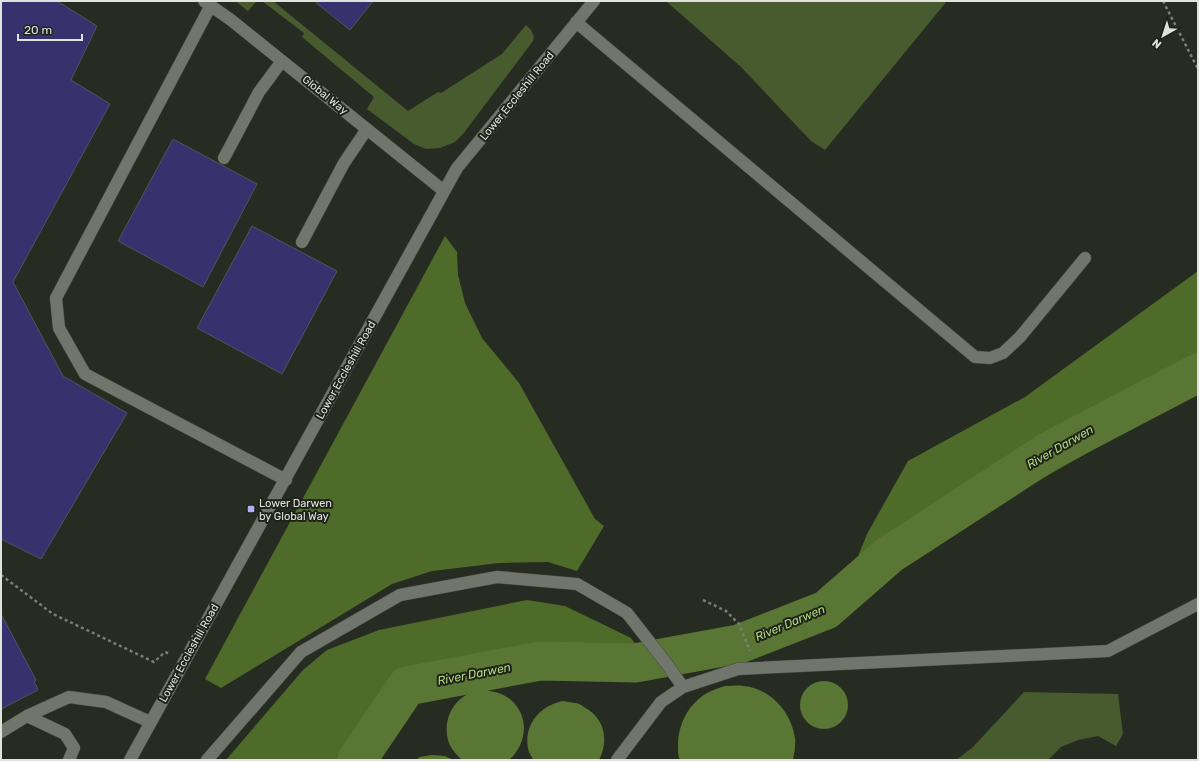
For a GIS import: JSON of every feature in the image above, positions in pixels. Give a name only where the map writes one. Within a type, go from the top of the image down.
[{"type":"street","name":"Lower Eccleshill Road","points":[[130,760],[458,168],[594,1]]},
{"type":"street","points":[[207,3],[56,298],[59,328],[85,374],[286,480]]},
{"type":"street","name":"Global Way","points":[[207,3],[231,20],[444,192]]},
{"type":"street","points":[[576,22],[975,357],[990,358],[1003,354],[1020,337],[1084,258]]},
{"type":"street","points":[[224,158],[259,92],[282,61]]},
{"type":"street","points":[[302,242],[344,163],[367,129]]},
{"type":"street","points":[[207,760],[301,652],[400,595],[497,577],[577,584],[628,613],[683,687]]},
{"type":"street","points":[[617,760],[661,702],[683,687],[738,669],[1108,651],[1198,604]]},
{"type":"street","points":[[1,732],[27,716],[69,697],[106,702],[150,722]]},
{"type":"street","points":[[27,716],[65,734],[74,748],[69,760]]},
{"type":"path","points":[[1163,1],[1198,69]]},
{"type":"path","points":[[1,574],[53,614],[154,662],[165,652],[184,662]]},
{"type":"path","points":[[703,600],[726,611],[739,624],[751,654]]},
{"type":"shaded area","points":[[235,1],[257,1],[248,11]]},
{"type":"shaded area","points":[[262,1],[273,1],[408,111],[438,92],[441,93],[502,54],[526,25],[531,30],[534,37],[533,41],[463,134],[455,142],[440,148],[426,149],[414,144],[367,109],[374,97],[302,37],[304,33]]},
{"type":"shaded area","points":[[666,1],[947,1],[825,150],[811,141],[741,67]]},
{"type":"shaded area","points":[[445,236],[457,252],[458,275],[465,303],[482,338],[519,383],[595,519],[604,526],[577,571],[548,562],[499,563],[432,571],[392,584],[221,688],[205,679]]},
{"type":"shaded area","points":[[1198,271],[1198,359],[1194,365],[857,559],[867,534],[908,461],[1025,397]]},
{"type":"shaded area","points":[[1198,382],[1198,390],[950,531],[1048,465]]},
{"type":"shaded area","points":[[527,600],[565,606],[631,638],[643,655],[541,653],[399,677],[390,686],[340,760],[226,760],[303,670],[327,650],[379,630]]},
{"type":"shaded area","points":[[824,681],[833,683],[841,688],[846,696],[848,705],[846,714],[841,722],[833,727],[824,729],[815,727],[807,722],[802,714],[800,705],[802,696],[807,688],[815,683]]},
{"type":"shaded area","points":[[725,686],[754,688],[771,697],[778,703],[789,719],[793,728],[795,749],[793,760],[680,760],[678,756],[679,732],[689,709],[707,693]]},
{"type":"shaded area","points":[[482,690],[505,696],[511,700],[521,714],[524,730],[523,738],[515,754],[509,760],[462,760],[449,743],[447,726],[450,712],[458,701],[472,692]]},
{"type":"shaded area","points":[[1024,692],[1118,694],[1123,734],[1116,746],[1098,736],[1078,740],[1061,747],[1048,760],[956,760],[972,748]]},
{"type":"shaded area","points":[[563,701],[581,705],[597,717],[601,723],[604,745],[599,760],[533,760],[527,745],[527,738],[531,724],[539,713],[554,704]]},
{"type":"shaded area","points":[[432,755],[445,756],[453,760],[416,760],[420,757]]},
{"type":"building","points":[[1,1],[57,1],[97,26],[71,80],[110,104],[13,282],[63,376],[127,413],[41,559],[1,539]]},
{"type":"building","points":[[314,1],[373,1],[350,30]]},
{"type":"building","points":[[173,139],[257,184],[203,287],[118,241]]},
{"type":"building","points":[[252,226],[337,271],[282,374],[197,328]]},
{"type":"building","points":[[1,614],[36,680],[34,681],[38,690],[1,709]]},
{"type":"waterway","name":"River Darwen","points":[[357,760],[407,686],[540,661],[635,663],[739,644],[826,610],[889,555],[1049,451],[1198,373]]},
{"type":"place","name":"Lower Darwen by Global Way","points":[[251,509]]}]
